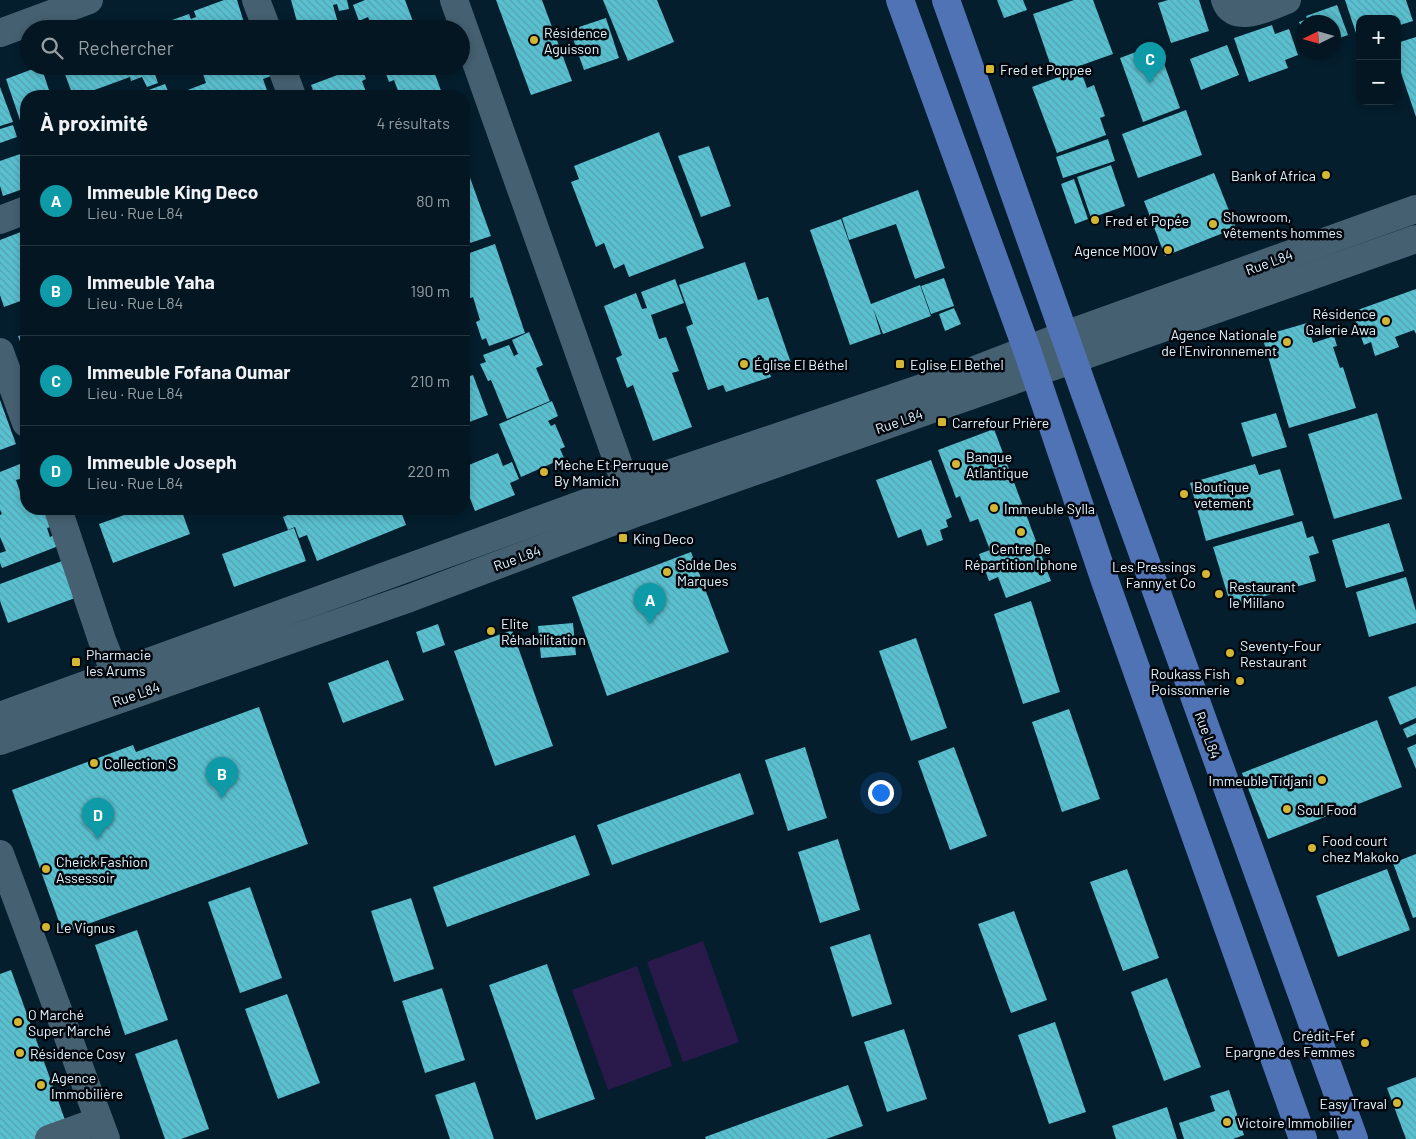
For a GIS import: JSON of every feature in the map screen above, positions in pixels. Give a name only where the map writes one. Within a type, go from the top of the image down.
[{"type":"main road","points":[[900,0],[1030,361],[1183,802],[1303,1139]]},
{"type":"main road","name":"Rue L84","points":[[946,0],[1354,1139]]},
{"type":"street","points":[[35,20],[89,0]]},
{"type":"street","points":[[256,0],[264,20]]},
{"type":"street","points":[[454,0],[461,20]]},
{"type":"street","points":[[1225,0],[1227,6],[1238,13],[1252,13],[1287,0]]},
{"type":"street","points":[[0,33],[20,26]]},
{"type":"street","points":[[470,45],[632,501]]},
{"type":"street","points":[[284,75],[290,90]]},
{"type":"street","name":"Rue L84","points":[[0,741],[120,687],[632,501],[972,371],[1030,361],[1069,347],[1416,209]]},
{"type":"street","points":[[0,220],[20,212]]},
{"type":"street","name":"Rue L84","points":[[1069,347],[1416,239]]},
{"type":"street","points":[[0,352],[20,407]]},
{"type":"street","points":[[62,515],[120,687]]},
{"type":"street","name":"Rue L84","points":[[0,716],[120,687]]},
{"type":"street","points":[[0,854],[102,1130],[49,1139]]},
{"type":"shaded area","points":[[703,941],[739,1042],[683,1062],[647,962]]},
{"type":"shaded area","points":[[637,966],[672,1066],[608,1090],[572,990]]},
{"type":"building","points":[[224,0],[237,0],[243,20],[172,20],[189,14],[191,19],[196,17],[194,11]]},
{"type":"building","points":[[291,0],[347,0],[349,9],[339,11],[337,4],[333,5],[337,20],[297,20]]},
{"type":"building","points":[[365,0],[405,0],[412,20],[369,20],[368,17],[359,20],[353,5]]},
{"type":"building","name":"Résidence Aguisson","points":[[496,0],[542,0],[572,81],[531,95]]},
{"type":"building","points":[[603,0],[657,0],[674,42],[628,61]]},
{"type":"building","points":[[997,0],[1023,0],[1027,10],[1004,18]]},
{"type":"building","points":[[1074,0],[1093,0],[1113,54],[1054,75],[1033,14]]},
{"type":"building","points":[[1168,0],[1199,0],[1209,31],[1171,43],[1158,3]]},
{"type":"building","points":[[1345,0],[1406,0],[1413,21],[1401,25],[1401,15],[1356,15],[1356,33]]},
{"type":"building","points":[[1337,5],[1341,15],[1309,15]]},
{"type":"building","points":[[1341,16],[1348,35],[1341,38]]},
{"type":"building","points":[[606,18],[619,58],[584,70],[570,30]]},
{"type":"building","points":[[1272,25],[1275,34],[1289,29],[1296,49],[1296,56],[1285,60],[1288,68],[1249,82],[1234,38]]},
{"type":"building","points":[[1416,37],[1416,117],[1401,73],[1401,42]]},
{"type":"building","points":[[1157,44],[1180,108],[1143,122],[1120,58]]},
{"type":"building","points":[[1227,45],[1239,75],[1201,90],[1190,59]]},
{"type":"building","points":[[1080,69],[1087,88],[1094,85],[1105,116],[1100,118],[1106,135],[1057,153],[1032,87]]},
{"type":"building","points":[[20,74],[44,75],[49,90],[20,90],[20,120],[6,79]]},
{"type":"building","points":[[65,75],[155,75],[158,83],[147,87],[142,77],[131,81],[130,77],[94,90],[71,90]]},
{"type":"building","points":[[203,75],[271,76],[263,79],[267,90],[188,90],[206,83]]},
{"type":"building","points":[[337,75],[364,75],[366,79],[362,81],[365,90],[313,90],[311,85]]},
{"type":"building","points":[[386,75],[435,75],[441,90],[398,90],[394,80],[389,82]]},
{"type":"building","points":[[165,84],[168,90],[149,90]]},
{"type":"building","points":[[0,87],[13,122],[0,126]]},
{"type":"building","points":[[1186,110],[1202,155],[1138,178],[1122,134]]},
{"type":"building","points":[[13,125],[17,137],[0,143],[0,129]]},
{"type":"building","points":[[659,132],[704,248],[629,277],[624,264],[614,269],[604,243],[596,247],[571,182],[579,179],[574,166]]},
{"type":"building","points":[[1108,139],[1115,161],[1063,178],[1056,157]]},
{"type":"building","points":[[709,146],[731,206],[701,217],[678,156]]},
{"type":"building","points":[[20,154],[20,190],[3,196],[0,186],[0,161]]},
{"type":"building","points":[[1111,165],[1125,206],[1091,218],[1077,177]]},
{"type":"building","points":[[1214,173],[1236,228],[1165,256],[1144,201]]},
{"type":"building","points":[[470,178],[491,236],[470,243]]},
{"type":"building","points":[[1074,179],[1088,219],[1075,224],[1061,184]]},
{"type":"building","points":[[918,190],[945,268],[915,279],[896,224],[849,240],[842,218]]},
{"type":"building","points":[[841,219],[871,304],[920,285],[931,316],[883,334],[873,308],[881,334],[850,345],[810,230]]},
{"type":"building","points":[[20,232],[20,301],[4,307],[0,295],[0,240]]},
{"type":"building","points":[[495,244],[525,333],[489,346],[486,338],[482,340],[476,322],[480,320],[473,297],[470,298],[470,253]]},
{"type":"building","points":[[745,262],[758,300],[768,297],[791,363],[769,371],[771,377],[726,392],[723,385],[708,390],[686,327],[693,324],[679,285]]},
{"type":"building","points":[[944,278],[954,306],[931,314],[921,286]]},
{"type":"building","points":[[675,279],[684,303],[651,315],[659,339],[666,337],[679,371],[672,373],[692,427],[653,441],[633,385],[627,388],[616,358],[622,355],[604,306],[636,293],[642,309],[647,308],[641,292]]},
{"type":"building","name":"Résidence Galerie Awa","points":[[1416,289],[1416,334],[1414,330],[1395,337],[1399,347],[1375,356],[1371,342],[1364,345],[1352,312]]},
{"type":"building","points":[[954,308],[961,324],[945,331],[939,314]]},
{"type":"building","points":[[1307,323],[1313,343],[1334,336],[1337,346],[1333,347],[1340,368],[1343,367],[1356,408],[1289,428],[1262,336]]},
{"type":"building","points":[[529,332],[543,365],[536,368],[550,401],[507,419],[491,380],[488,381],[480,364],[486,362],[483,355],[509,345],[514,356],[518,354],[512,340]]},
{"type":"building","points":[[473,375],[488,415],[470,422],[470,376]]},
{"type":"building","points":[[0,400],[16,444],[0,450]]},
{"type":"building","points":[[552,401],[558,416],[548,421],[551,426],[555,424],[565,447],[560,449],[564,458],[521,477],[499,424]]},
{"type":"building","points":[[1276,413],[1287,447],[1252,457],[1241,423]]},
{"type":"building","points":[[1377,413],[1402,499],[1334,519],[1308,434]]},
{"type":"building","name":"Immeuble Sylla","points":[[994,429],[1051,581],[1006,598],[998,577],[989,581],[979,554],[990,550],[978,519],[970,522],[960,496],[956,498],[938,450]]},
{"type":"building","points":[[498,453],[503,466],[512,462],[519,479],[510,483],[515,495],[475,511],[470,498],[470,465]]},
{"type":"building","points":[[931,460],[952,517],[946,520],[948,527],[940,530],[943,540],[927,546],[921,529],[898,538],[876,480]]},
{"type":"building","points":[[20,464],[20,479],[16,480],[20,492],[20,515],[49,515],[54,526],[47,528],[50,537],[57,534],[61,545],[2,568],[0,553],[6,551],[0,537],[0,515],[2,514],[0,510],[0,472]]},
{"type":"building","points":[[1255,464],[1259,475],[1280,469],[1294,515],[1206,541],[1190,483]]},
{"type":"building","points":[[124,515],[183,515],[190,534],[113,563],[99,524]]},
{"type":"building","points":[[288,515],[402,515],[406,525],[317,561],[307,535],[299,538],[295,527],[288,530],[283,517]]},
{"type":"building","points":[[1302,521],[1307,538],[1313,536],[1319,553],[1309,556],[1316,581],[1231,606],[1213,547]]},
{"type":"building","points":[[1389,523],[1404,571],[1346,588],[1332,540]]},
{"type":"building","points":[[294,528],[306,561],[234,587],[222,554]]},
{"type":"building","points":[[691,552],[729,652],[607,696],[572,597]]},
{"type":"building","points":[[62,561],[75,598],[8,623],[0,601],[0,584]]},
{"type":"building","points":[[1406,577],[1416,611],[1416,623],[1369,637],[1356,592]]},
{"type":"building","points":[[1031,601],[1060,692],[1023,704],[994,614]]},
{"type":"building","points":[[573,623],[576,655],[541,658],[538,626]]},
{"type":"building","points":[[438,624],[445,645],[423,653],[416,632]]},
{"type":"building","points":[[512,630],[553,746],[495,766],[454,651]]},
{"type":"building","points":[[916,638],[947,728],[911,741],[879,651]]},
{"type":"building","points":[[388,660],[404,700],[343,723],[328,683]]},
{"type":"building","points":[[1416,686],[1416,718],[1400,725],[1388,697]]},
{"type":"building","points":[[259,707],[308,844],[63,933],[12,790],[133,745],[136,752]]},
{"type":"building","points":[[1069,709],[1100,799],[1062,812],[1032,722]]},
{"type":"building","name":"Immeuble Tidjani","points":[[1377,720],[1402,787],[1268,839],[1242,773]]},
{"type":"building","points":[[1416,723],[1416,734],[1407,738],[1403,729]]},
{"type":"building","points":[[1416,744],[1416,769],[1407,748]]},
{"type":"building","points":[[805,747],[827,818],[788,831],[765,760]]},
{"type":"building","points":[[954,747],[987,836],[950,850],[918,761]]},
{"type":"building","points":[[740,773],[754,814],[612,865],[597,825]]},
{"type":"building","points":[[575,835],[590,875],[447,927],[433,887]]},
{"type":"building","points":[[838,839],[860,910],[820,923],[798,852]]},
{"type":"building","points":[[1416,854],[1416,917],[1413,918],[1393,863]]},
{"type":"building","points":[[1127,869],[1159,958],[1123,971],[1090,882]]},
{"type":"building","points":[[1387,869],[1410,930],[1338,957],[1316,896]]},
{"type":"building","points":[[250,887],[282,978],[240,993],[208,902]]},
{"type":"building","points":[[411,898],[434,969],[394,982],[371,911]]},
{"type":"building","points":[[1014,911],[1047,1000],[1011,1013],[978,924]]},
{"type":"building","points":[[137,930],[168,1020],[125,1035],[95,945]]},
{"type":"building","points":[[870,934],[892,1004],[852,1017],[830,947]]},
{"type":"building","points":[[547,964],[595,1099],[536,1120],[489,985]]},
{"type":"building","name":"Résidence Cosy","points":[[11,970],[69,1131],[45,1139],[0,1139],[0,974]]},
{"type":"building","points":[[1167,978],[1201,1067],[1164,1081],[1131,992]]},
{"type":"building","points":[[442,988],[465,1060],[425,1073],[402,1001]]},
{"type":"building","points":[[287,994],[320,1083],[278,1099],[245,1009]]},
{"type":"building","points":[[1055,1022],[1086,1112],[1049,1124],[1018,1035]]},
{"type":"building","points":[[904,1029],[927,1099],[887,1112],[864,1042]]},
{"type":"building","points":[[177,1039],[209,1129],[181,1139],[165,1139],[135,1054]]},
{"type":"building","points":[[1416,1077],[1416,1139],[1406,1139],[1387,1088]]},
{"type":"building","points":[[475,1082],[494,1139],[450,1139],[435,1095]]},
{"type":"building","points":[[848,1085],[863,1126],[826,1139],[706,1139],[705,1137]]},
{"type":"building","points":[[1229,1090],[1244,1135],[1233,1139],[1184,1139],[1179,1123],[1215,1111],[1210,1096]]},
{"type":"building","points":[[1167,1107],[1177,1139],[1116,1139],[1112,1126]]},
{"type":"place","name":"Résidence Aguisson","points":[[534,40]]},
{"type":"place","name":"Fred et Poppee","points":[[990,69]]},
{"type":"place","name":"Immeuble Fofana Oumar","points":[[1150,83]]},
{"type":"place","name":"Bank of Africa","points":[[1326,175]]},
{"type":"place","name":"Fred et Popée","points":[[1095,220]]},
{"type":"place","name":"Showroom, vêtements hommes","points":[[1213,224]]},
{"type":"place","name":"Agence MOOV","points":[[1168,250]]},
{"type":"place","name":"Résidence Galerie Awa","points":[[1386,321]]},
{"type":"place","name":"Agence Nationale de l'Environnement","points":[[1287,342]]},
{"type":"place","name":"Église El Béthel","points":[[744,364]]},
{"type":"place","name":"Eglise El Bethel","points":[[900,364]]},
{"type":"place","name":"Carrefour Prière","points":[[942,422]]},
{"type":"place","name":"Banque Atlantique","points":[[956,464]]},
{"type":"place","name":"Mèche Et Perruque By Mamich","points":[[544,472]]},
{"type":"place","name":"Boutique vetement","points":[[1184,494]]},
{"type":"place","name":"Immeuble Sylla","points":[[994,508]]},
{"type":"place","name":"Centre De Répartition Iphone","points":[[1021,532]]},
{"type":"place","name":"King Deco","points":[[623,538]]},
{"type":"place","name":"Solde Des Marques","points":[[667,572]]},
{"type":"place","name":"Les Pressings Fanny et Co","points":[[1206,574]]},
{"type":"place","name":"Restaurant le Millano","points":[[1219,594]]},
{"type":"place","name":"Immeuble King Deco","points":[[650,624]]},
{"type":"place","name":"Elite Réhabilitation","points":[[491,631]]},
{"type":"place","name":"Seventy-Four Restaurant","points":[[1230,653]]},
{"type":"place","name":"Pharmacie les Arums","points":[[76,662]]},
{"type":"place","name":"Roukass Fish Poissonnerie","points":[[1240,681]]},
{"type":"place","name":"Collection S","points":[[94,763]]},
{"type":"place","name":"Immeuble Tidjani","points":[[1322,780]]},
{"type":"place","name":"Immeuble Yaha","points":[[222,798]]},
{"type":"place","name":"Soul Food","points":[[1287,809]]},
{"type":"place","name":"Immeuble Joseph","points":[[98,839]]},
{"type":"place","name":"Food court chez Makoko","points":[[1312,848]]},
{"type":"place","name":"Cheick Fashion Assessoir","points":[[46,869]]},
{"type":"place","name":"Le Vignus","points":[[46,927]]},
{"type":"place","name":"O Marché Super Marché","points":[[18,1022]]},
{"type":"place","name":"Crédit-Fef Epargne des Femmes","points":[[1365,1043]]},
{"type":"place","name":"Résidence Cosy","points":[[20,1053]]},
{"type":"place","name":"Agence Immobilière","points":[[41,1085]]},
{"type":"place","name":"Easy Traval","points":[[1397,1103]]},
{"type":"place","name":"Victoire Immobilier","points":[[1227,1122]]}]
